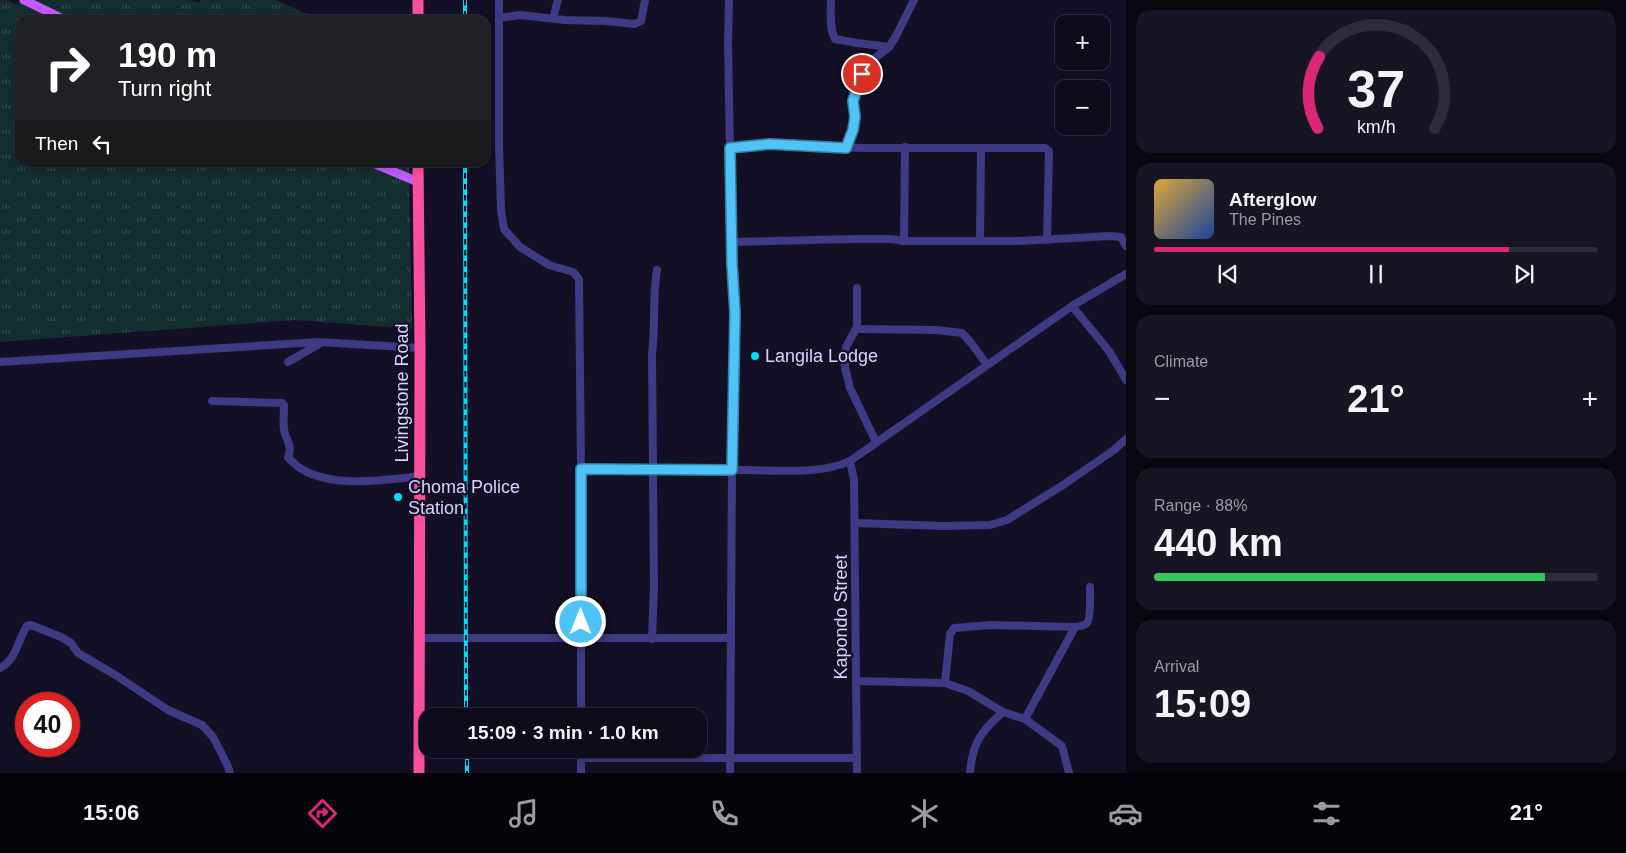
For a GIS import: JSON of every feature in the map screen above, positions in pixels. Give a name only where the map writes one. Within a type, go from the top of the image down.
[{"type":"highway","points":[[418,0],[418,15]]},
{"type":"highway","name":"Livingstone Road","points":[[418,167],[420,348],[419,773]]},
{"type":"main road","points":[[24,0],[56,15]]},
{"type":"main road","points":[[383,167],[418,182]]},
{"type":"street","points":[[499,0],[498,145],[501,210],[504,229],[520,247],[549,265],[573,272],[579,279],[581,708]]},
{"type":"street","points":[[553,18],[558,0]]},
{"type":"street","points":[[499,18],[520,14],[565,20],[638,23],[641,20],[645,0]]},
{"type":"street","points":[[729,0],[730,148],[735,313],[730,773]]},
{"type":"street","points":[[831,0],[832,27],[835,38],[889,47]]},
{"type":"street","points":[[846,148],[854,123],[853,101],[862,74],[870,62],[889,47],[914,0]]},
{"type":"street","points":[[730,148],[770,144],[846,148],[1048,149],[1047,240]]},
{"type":"street","points":[[904,241],[905,147]]},
{"type":"street","points":[[980,241],[981,148]]},
{"type":"street","points":[[732,242],[853,238],[904,241],[1047,240],[1117,236],[1122,239],[1126,246]]},
{"type":"street","points":[[652,638],[654,586],[652,353],[657,270]]},
{"type":"street","points":[[581,469],[732,470],[831,468],[850,461],[1072,306],[1126,274]]},
{"type":"street","points":[[857,288],[856,330],[846,347],[845,367],[850,388],[876,442]]},
{"type":"street","points":[[1072,306],[1109,351],[1126,380]]},
{"type":"street","points":[[856,330],[936,330],[962,333],[987,365]]},
{"type":"street","points":[[0,362],[321,343],[420,348]]},
{"type":"street","points":[[288,362],[321,343]]},
{"type":"street","points":[[212,401],[282,403],[284,405],[284,432],[289,441],[290,452],[288,457],[292,462],[311,474],[345,480],[378,480],[419,476]]},
{"type":"street","points":[[855,523],[962,526],[990,525],[1007,520],[1063,485],[1114,450],[1126,439]]},
{"type":"street","name":"Kapondo Street","points":[[850,461],[854,480],[855,523],[857,773]]},
{"type":"street","points":[[946,683],[950,634],[954,628],[998,625],[1075,627],[1085,625],[1089,621],[1090,587]]},
{"type":"street","points":[[0,668],[6,665],[12,656],[27,626],[32,625],[61,637],[71,643],[78,653],[168,710],[202,725],[214,737],[230,773]]},
{"type":"street","points":[[1025,719],[1075,627]]},
{"type":"street","points":[[419,638],[731,638]]},
{"type":"street","points":[[856,681],[946,683],[968,691],[1003,712],[1025,719],[1062,746],[1070,773]]},
{"type":"street","points":[[970,773],[974,746],[987,726],[1003,712]]},
{"type":"street","points":[[581,773],[581,758],[857,758]]},
{"type":"green space","points":[[0,0],[6,0],[18,5],[19,0],[190,0],[199,3],[201,0],[276,0],[310,15],[15,15],[15,167],[409,167],[412,329],[295,320],[0,342]]},
{"type":"railway","points":[[465,0],[465,15]]},
{"type":"railway","points":[[465,167],[466,708]]},
{"type":"railway","points":[[467,758],[467,773]]},
{"type":"place","name":"Langila Lodge","points":[[755,356]]},
{"type":"place","name":"Choma Police Station","points":[[398,497]]},
{"type":"route","points":[[581,622],[581,469],[732,470],[735,313],[732,264],[730,148],[770,144],[846,148],[853,130],[855,117],[853,101],[862,74]]}]
